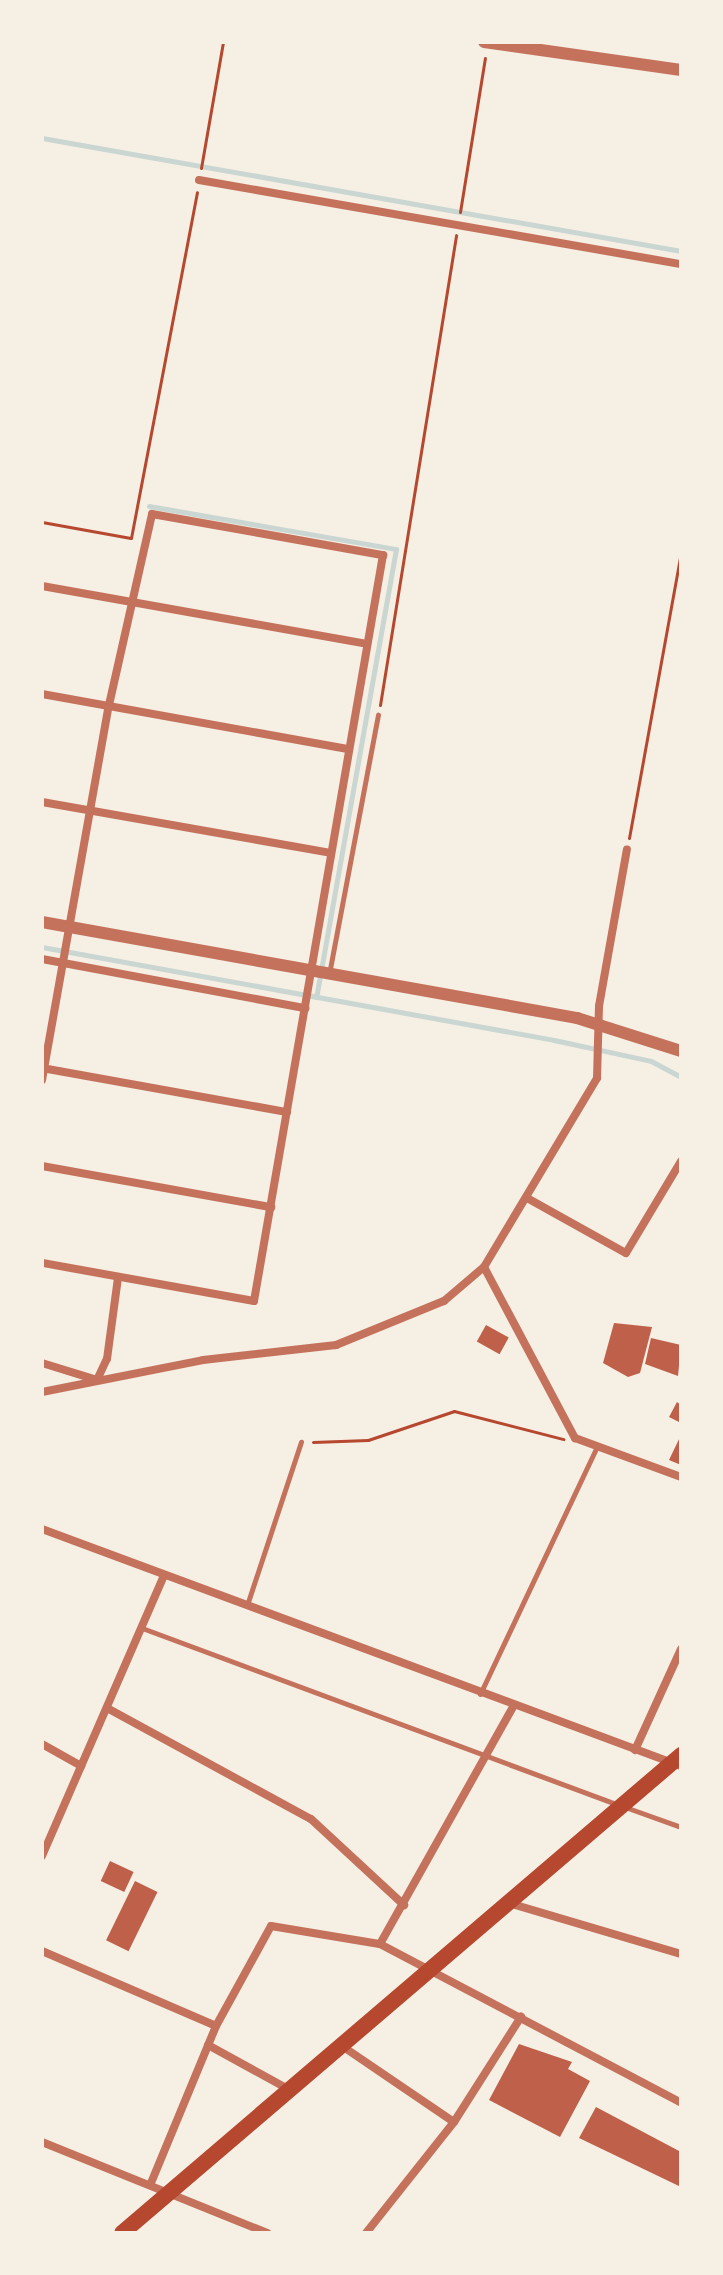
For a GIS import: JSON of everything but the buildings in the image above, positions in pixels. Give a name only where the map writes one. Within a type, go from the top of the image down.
[{"type":"main road","points":[[122,2233],[678,1761]]},
{"type":"street","points":[[486,42],[681,70]]},
{"type":"street","points":[[199,180],[681,264]]},
{"type":"street","points":[[42,1080],[109,705],[139,563],[145,563],[152,514],[383,555],[254,1301],[42,1263]]},
{"type":"street","points":[[42,586],[367,644]]},
{"type":"street","points":[[42,694],[349,749]]},
{"type":"street","points":[[42,802],[331,853]]},
{"type":"street","points":[[42,1392],[97,1380],[336,1345],[444,1301],[484,1267],[597,1078],[601,1024],[627,849]]},
{"type":"street","points":[[42,922],[601,1024],[681,1051]]},
{"type":"street","points":[[42,959],[305,1008]]},
{"type":"street","points":[[43,1068],[287,1112]]},
{"type":"street","points":[[527,1198],[626,1253],[681,1161]]},
{"type":"street","points":[[42,1166],[271,1207]]},
{"type":"street","points":[[484,1267],[575,1438],[681,1477]]},
{"type":"street","points":[[97,1380],[107,1359],[118,1278]]},
{"type":"street","points":[[42,1363],[97,1380]]},
{"type":"street","points":[[42,1529],[480,1695],[635,1750],[678,1761]]},
{"type":"street","points":[[43,1853],[164,1575]]},
{"type":"street","points":[[635,1750],[681,1649]]},
{"type":"street","points":[[380,1944],[513,1707]]},
{"type":"street","points":[[107,1708],[311,1819],[404,1905]]},
{"type":"street","points":[[42,1744],[81,1766]]},
{"type":"street","points":[[509,1903],[681,1954]]},
{"type":"street","points":[[151,2183],[216,2026],[263,1929],[380,1944],[681,2103]]},
{"type":"street","points":[[42,1951],[216,2026]]},
{"type":"street","points":[[366,2233],[454,2122],[521,2017]]},
{"type":"street","points":[[208,2045],[290,2090]]},
{"type":"street","points":[[341,2046],[454,2122]]},
{"type":"street","points":[[42,2142],[171,2191],[267,2233]]},
{"type":"lane","points":[[329,974],[378,715]]},
{"type":"lane","points":[[246,1606],[301,1442]]},
{"type":"lane","points":[[480,1695],[597,1446]]},
{"type":"lane","points":[[142,1628],[485,1758],[681,1827]]},
{"type":"path","points":[[42,522],[131,538],[223,42]]},
{"type":"path","points":[[378,715],[486,42]]},
{"type":"path","points":[[627,849],[681,551]]},
{"type":"path","points":[[301,1442],[368,1440],[454,1411],[478,1411],[553,1439],[575,1438]]},
{"type":"waterway","points":[[42,138],[681,251]]},
{"type":"waterway","points":[[149,506],[396,549],[316,997]]},
{"type":"waterway","points":[[42,947],[554,1040],[651,1061],[681,1077]]}]
